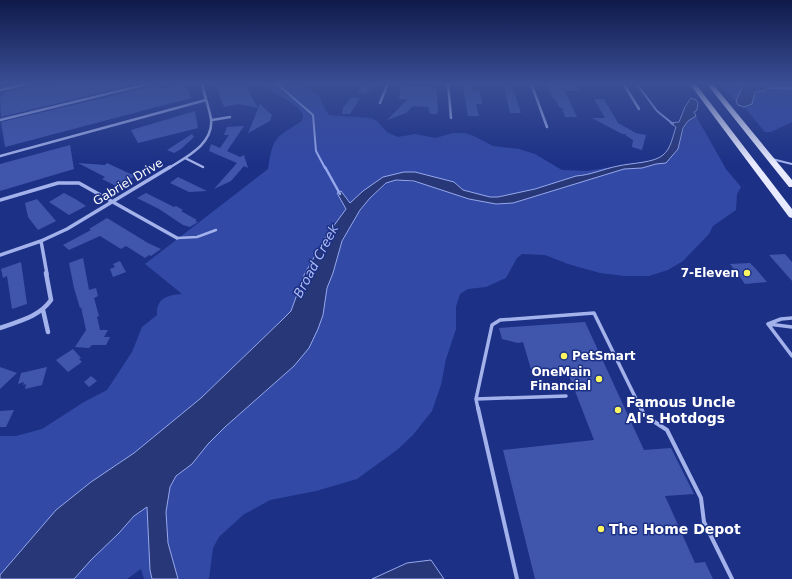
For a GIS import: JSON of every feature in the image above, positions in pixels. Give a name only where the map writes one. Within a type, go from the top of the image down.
[{"type":"main road","points":[[712,110],[792,215]]},
{"type":"main road","points":[[731,110],[792,185]]},
{"type":"street","points":[[0,120],[41,110]]},
{"type":"street","points":[[0,156],[169,110]]},
{"type":"street","points":[[209,110],[212,120],[230,117]]},
{"type":"street","points":[[450,110],[451,118]]},
{"type":"street","points":[[541,110],[547,127]]},
{"type":"street","name":"Gabriel Drive","points":[[0,255],[41,241],[67,229],[193,153],[210,134],[212,120]]},
{"type":"street","points":[[185,158],[203,167]]},
{"type":"street","points":[[0,200],[58,183],[74,182],[82,184],[177,238]]},
{"type":"street","points":[[0,328],[43,310],[48,305],[51,296],[41,241]]},
{"type":"street","points":[[43,310],[48,332]]},
{"type":"lane","points":[[770,158],[792,164]]},
{"type":"lane","points":[[177,238],[194,238],[216,230]]},
{"type":"lane","points":[[518,579],[476,399],[492,325],[500,320],[594,313],[644,415],[667,430],[701,498],[704,522],[732,579]]},
{"type":"lane","points":[[768,324],[781,318],[792,318]]},
{"type":"lane","points":[[768,324],[792,328]]},
{"type":"lane","points":[[768,324],[792,356]]},
{"type":"lane","points":[[476,399],[566,396]]},
{"type":"shaded area","points":[[300,110],[325,110],[329,115],[371,118],[377,121],[387,132],[398,137],[415,134],[436,138],[452,133],[465,133],[493,146],[519,149],[535,154],[562,170],[587,171],[618,166],[588,175],[576,176],[535,189],[498,197],[489,197],[463,190],[454,182],[415,172],[404,172],[363,191],[350,203],[341,191],[337,193],[346,209],[325,238],[304,275],[291,311],[201,398],[134,453],[91,482],[56,510],[0,575],[0,436],[16,436],[42,429],[84,402],[107,390],[132,352],[142,327],[157,315],[157,309],[161,301],[172,295],[182,294],[145,264],[268,169],[272,150],[277,139],[286,131],[302,121],[303,114]]},
{"type":"shaded area","points":[[747,110],[792,110],[792,122],[771,132],[765,132]]},
{"type":"shaded area","points":[[696,116],[726,169],[741,187],[737,194],[736,210],[713,226],[709,234],[683,261],[668,270],[649,276],[625,276],[600,273],[568,264],[545,255],[522,254],[517,258],[506,278],[486,287],[468,289],[460,294],[456,307],[456,329],[446,359],[441,385],[432,411],[413,435],[397,450],[357,479],[316,491],[270,500],[243,515],[219,537],[213,548],[209,579],[178,579],[168,543],[166,512],[170,487],[176,476],[192,464],[208,444],[225,427],[294,366],[323,315],[327,288],[342,241],[360,210],[370,198],[387,183],[396,180],[422,183],[469,199],[496,204],[513,203],[624,169],[642,168],[656,164],[663,164],[677,150],[685,125]]},
{"type":"shaded area","points":[[148,507],[150,570],[152,579],[144,579],[141,569],[127,579],[74,579],[91,559],[119,533],[134,516]]},
{"type":"water","name":"Broad Creek","points":[[684,110],[697,110],[694,112],[696,116],[688,121],[683,128],[678,149],[666,163],[642,168],[624,169],[513,203],[496,204],[469,199],[414,181],[396,180],[386,183],[360,210],[342,241],[327,288],[323,315],[309,348],[294,366],[225,427],[208,444],[192,464],[176,476],[170,487],[166,512],[168,543],[178,579],[152,579],[150,570],[147,507],[134,516],[74,579],[0,579],[0,575],[56,510],[91,482],[134,453],[201,398],[291,311],[304,275],[325,238],[346,209],[337,193],[341,191],[350,203],[363,191],[383,177],[404,172],[415,172],[454,182],[463,190],[490,197],[498,197],[535,189],[576,176],[613,167],[659,158],[668,149],[676,127],[670,123],[679,122]]},
{"type":"water","points":[[431,560],[444,579],[372,579],[407,563]]},
{"type":"building","points":[[1,110],[30,110],[1,117]]},
{"type":"building","points":[[52,110],[145,110],[5,147],[1,122]]},
{"type":"building","points":[[258,110],[267,110],[272,115],[270,121],[248,133]]},
{"type":"building","points":[[343,110],[352,110],[350,114],[342,114]]},
{"type":"building","points":[[397,110],[409,110],[406,113],[387,120]]},
{"type":"building","points":[[429,110],[438,110],[437,114],[430,114]]},
{"type":"building","points":[[467,110],[478,110],[479,116],[468,116]]},
{"type":"building","points":[[509,110],[520,110],[521,113],[510,113]]},
{"type":"building","points":[[563,110],[574,110],[577,117],[565,117]]},
{"type":"building","points":[[600,110],[610,110],[618,123],[636,133],[646,135],[642,150],[632,147],[633,140],[625,135],[627,134],[622,134],[592,118],[605,118]]},
{"type":"building","points":[[195,111],[198,128],[138,143],[131,130]]},
{"type":"building","points":[[244,126],[227,151],[240,157],[244,155],[248,168],[244,166],[231,181],[214,189],[237,163],[209,151],[211,144],[220,148],[229,135],[224,135],[227,127]]},
{"type":"building","points":[[192,134],[194,137],[181,149],[174,153],[167,150]]},
{"type":"building","points":[[70,145],[74,169],[0,191],[0,164]]},
{"type":"building","points":[[78,163],[105,165],[107,163],[135,176],[118,187],[102,179],[105,177]]},
{"type":"building","points":[[178,177],[207,191],[189,192],[170,183]]},
{"type":"building","points":[[64,193],[86,206],[69,215],[49,202]]},
{"type":"building","points":[[146,193],[174,207],[176,206],[198,222],[190,227],[183,225],[159,209],[137,198]]},
{"type":"building","points":[[37,199],[56,221],[38,230],[28,217],[25,203]]},
{"type":"building","points":[[107,218],[148,243],[161,249],[145,258],[126,246],[121,249],[100,236],[69,250],[63,245],[91,230],[89,229]]},
{"type":"building","points":[[785,254],[792,262],[792,281],[769,255]]},
{"type":"building","points":[[83,258],[89,290],[96,288],[98,296],[94,298],[99,316],[97,317],[100,330],[108,330],[104,337],[110,337],[106,345],[92,345],[89,348],[75,347],[86,330],[81,307],[80,308],[74,288],[69,263]]},
{"type":"building","points":[[120,261],[126,272],[113,277],[110,269],[115,267],[113,264]]},
{"type":"building","points":[[21,262],[27,304],[12,309],[7,276],[3,278],[1,269]]},
{"type":"building","points":[[750,263],[767,282],[745,284],[730,264]]},
{"type":"building","name":"The Home Depot","points":[[585,322],[644,450],[671,448],[694,494],[665,496],[695,563],[705,562],[713,579],[535,579],[503,450],[594,440],[568,373],[533,376],[523,342],[518,343],[502,339],[499,328]]},
{"type":"building","points":[[73,349],[81,358],[79,359],[82,362],[68,372],[56,360]]},
{"type":"building","points":[[0,367],[17,373],[0,389]]},
{"type":"building","points":[[47,367],[42,385],[25,389],[26,384],[23,385],[24,382],[18,384],[21,373]]},
{"type":"building","points":[[91,376],[97,381],[89,387],[84,382]]},
{"type":"building","points":[[14,410],[6,427],[0,427],[0,411]]},
{"type":"waterway","points":[[307,110],[313,115],[316,151],[325,168]]},
{"type":"waterway","points":[[656,110],[673,124]]},
{"type":"waterway","points":[[325,167],[340,194]]},
{"type":"place","name":"7-Eleven","points":[[747,273]]},
{"type":"place","name":"PetSmart","points":[[564,356]]},
{"type":"place","name":"OneMain Financial","points":[[599,379]]},
{"type":"place","name":"Famous Uncle Al's Hotdogs","points":[[618,410]]},
{"type":"place","name":"The Home Depot","points":[[601,529]]}]
